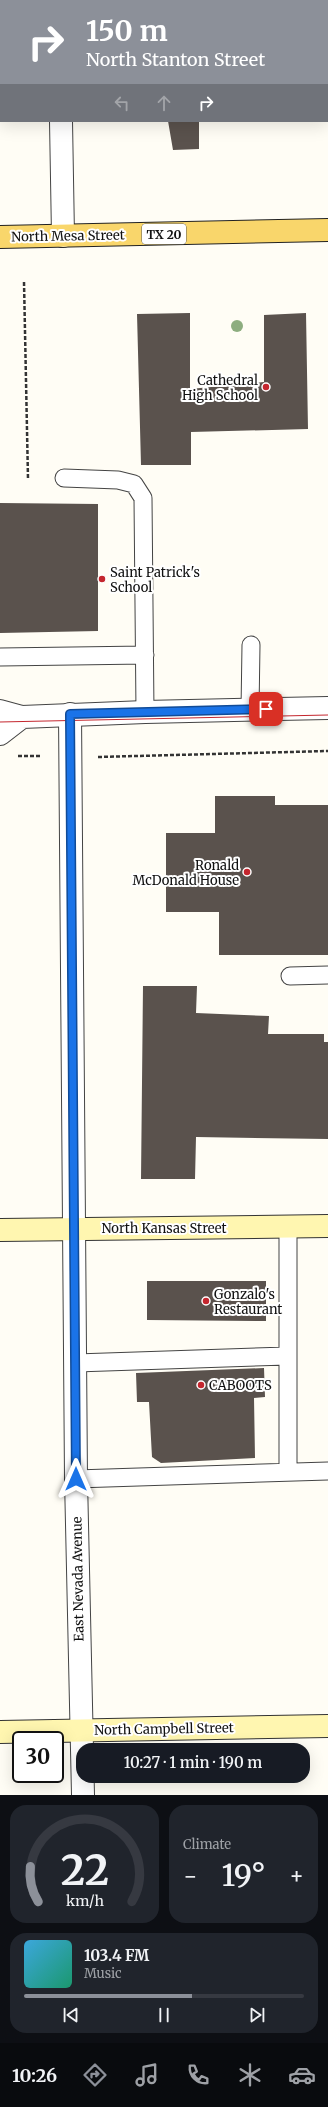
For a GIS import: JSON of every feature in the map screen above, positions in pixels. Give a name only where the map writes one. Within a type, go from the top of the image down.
[{"type":"main road","name":"North Mesa Street","points":[[0,237],[328,230]]},
{"type":"main road","name":"North Kansas Street","points":[[0,1230],[328,1226]]},
{"type":"main road","name":"North Campbell Street","points":[[0,1732],[328,1726]]},
{"type":"street","points":[[61,122],[63,236]]},
{"type":"street","points":[[0,711],[22,717],[70,714],[328,708]]},
{"type":"street","name":"East Nevada Avenue","points":[[70,714],[76,1479],[83,1795]]},
{"type":"street","points":[[0,734],[22,717]]},
{"type":"lane","points":[[64,478],[118,480],[134,484],[143,498],[145,712]]},
{"type":"lane","points":[[250,710],[251,645]]},
{"type":"lane","points":[[0,657],[145,655]]},
{"type":"lane","points":[[290,976],[328,975]]},
{"type":"lane","points":[[288,1227],[288,1472]]},
{"type":"lane","points":[[76,1363],[287,1356]]},
{"type":"lane","points":[[76,1479],[328,1472]]},
{"type":"path","points":[[24,282],[28,479]]},
{"type":"path","points":[[16,756],[70,757],[328,751]]},
{"type":"building","points":[[168,122],[199,122],[199,149],[173,150]]},
{"type":"building","points":[[190,313],[190,389],[264,382],[264,315],[306,313],[308,429],[191,432],[191,465],[141,465],[137,314]]},
{"type":"building","points":[[0,503],[98,504],[98,631],[0,633]]},
{"type":"building","name":"Ronald McDonald House","points":[[215,796],[275,796],[275,805],[328,805],[328,955],[219,955],[219,912],[166,912],[166,833],[215,833]]},
{"type":"building","points":[[143,986],[197,986],[196,1013],[269,1016],[268,1034],[324,1034],[324,1042],[328,1042],[328,1139],[196,1137],[195,1179],[141,1179]]},
{"type":"building","name":"Gonzalo's Restaurant","points":[[147,1281],[266,1281],[266,1321],[147,1320]]},
{"type":"building","points":[[264,1368],[265,1397],[254,1398],[255,1458],[161,1463],[152,1457],[149,1402],[137,1402],[136,1373]]},
{"type":"tram line","points":[[0,722],[328,715]]},
{"type":"place","name":"Cathedral High School","points":[[266,387]]},
{"type":"place","name":"Saint Patrick's School","points":[[102,579]]},
{"type":"place","name":"Ronald McDonald House","points":[[247,872]]},
{"type":"place","name":"Gonzalo's Restaurant","points":[[206,1301]]},
{"type":"place","name":"CABOOTS","points":[[201,1385]]},
{"type":"route","points":[[76,1479],[70,714],[266,709]]}]
